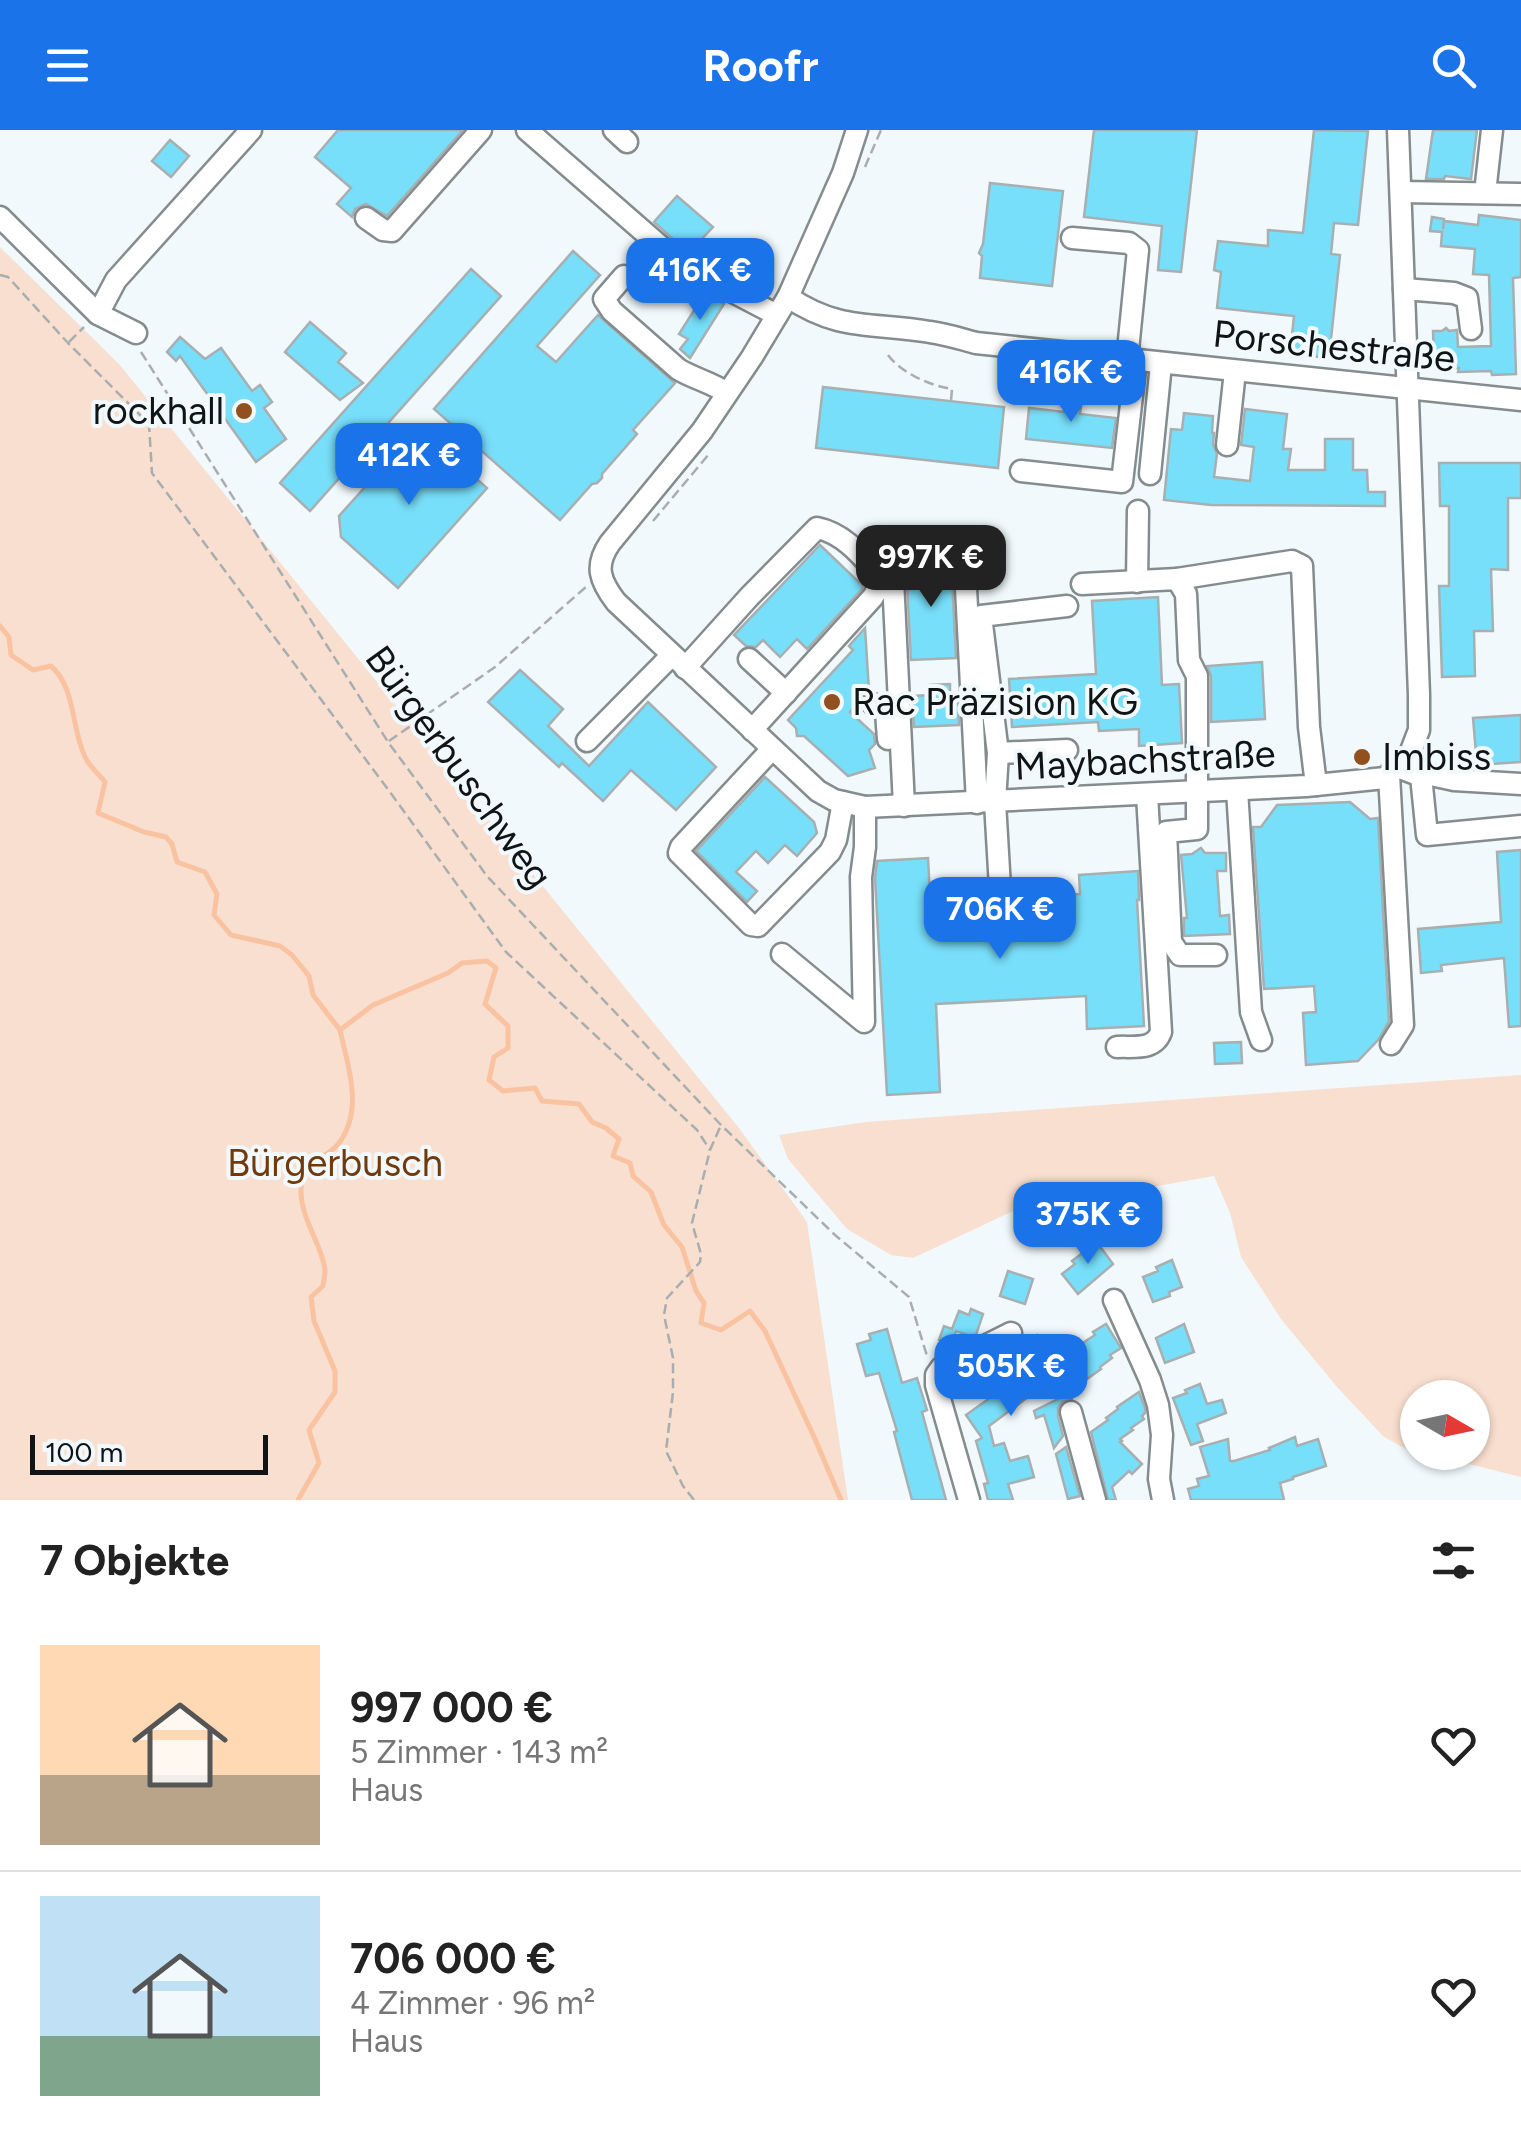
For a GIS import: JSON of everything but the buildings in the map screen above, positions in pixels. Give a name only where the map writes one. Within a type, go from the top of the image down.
[{"type":"street","points":[[98,314],[116,280],[252,130]]},
{"type":"street","points":[[366,218],[382,230],[392,231],[480,130]]},
{"type":"street","name":"Porschestraße","points":[[527,130],[675,259],[702,276],[840,322],[932,332],[976,343],[1521,400]]},
{"type":"street","points":[[601,574],[604,551],[702,430],[783,306],[843,173],[857,130]]},
{"type":"street","points":[[1390,1044],[1403,1025],[1393,771],[1409,756],[1419,730],[1398,130]]},
{"type":"street","points":[[1486,194],[1492,130]]},
{"type":"street","points":[[1400,192],[1521,194]]},
{"type":"street","points":[[0,218],[98,314],[136,333]]},
{"type":"street","points":[[1022,471],[1122,482],[1138,250],[1129,243],[1072,238]]},
{"type":"street","points":[[624,276],[604,299],[612,311],[684,374],[712,383],[727,394]]},
{"type":"street","points":[[1404,289],[1454,293],[1467,298],[1470,329]]},
{"type":"street","points":[[1150,474],[1160,364]]},
{"type":"street","points":[[1227,445],[1235,371]]},
{"type":"street","points":[[1137,582],[1138,511]]},
{"type":"street","points":[[587,741],[678,662],[816,528],[827,530],[846,541],[872,568],[879,581],[877,590],[752,730]]},
{"type":"street","points":[[898,806],[892,559],[899,549],[960,544],[964,549],[986,803],[1001,906]]},
{"type":"street","points":[[1082,584],[1177,579],[1292,560],[1302,566],[1309,727],[1316,785]]},
{"type":"street","name":"Maybachstraße","points":[[601,574],[605,588],[616,602],[678,662],[818,791],[843,802],[865,807],[898,806],[1238,790],[1386,778],[1393,771]]},
{"type":"street","points":[[1177,579],[1186,594],[1189,660],[1197,676],[1197,829],[1166,832],[1171,942],[1180,955],[1216,955]]},
{"type":"street","points":[[986,803],[998,753],[981,616],[1067,606]]},
{"type":"street","points":[[749,658],[786,693]]},
{"type":"street","points":[[873,704],[886,712],[898,806]]},
{"type":"street","points":[[772,748],[679,853],[751,925],[758,926],[830,852],[843,802]]},
{"type":"street","points":[[998,753],[1067,750]]},
{"type":"street","points":[[1393,771],[1521,784]]},
{"type":"street","points":[[1422,776],[1427,835],[1521,826]]},
{"type":"street","points":[[1238,790],[1251,1012],[1261,1040]]},
{"type":"street","points":[[1118,1047],[1152,1046],[1161,1032],[1147,794]]},
{"type":"street","points":[[782,954],[864,1022],[860,876],[865,807]]},
{"type":"street","points":[[1114,1300],[1158,1405],[1163,1500]]},
{"type":"street","points":[[969,1500],[936,1375],[941,1368],[1011,1334]]},
{"type":"street","points":[[1071,1412],[1095,1500]]},
{"type":"path","points":[[0,275],[8,278],[148,424],[152,474],[506,952],[697,1130],[710,1150]]},
{"type":"path","points":[[68,343],[98,314]]},
{"type":"path","name":"Bürgerbuschweg","points":[[136,333],[142,354],[388,742],[487,876],[721,1125],[835,1235],[909,1297],[936,1375]]},
{"type":"path","points":[[888,356],[922,379],[952,390],[951,401]]},
{"type":"path","points":[[388,742],[495,667],[601,574]]},
{"type":"path","points":[[694,1500],[666,1451],[673,1358],[664,1315],[667,1298],[700,1262],[692,1223],[710,1150],[721,1125]]},
{"type":"green space","name":"Bürgerbusch","points":[[0,247],[119,364],[739,1128],[807,1222],[848,1500],[0,1500]]},
{"type":"green space","points":[[1521,1075],[1521,1477],[1490,1469],[1490,1380],[1400,1380],[1400,1446],[1384,1437],[1281,1319],[1241,1257],[1230,1213],[1214,1176],[1011,1212],[913,1258],[891,1255],[847,1229],[788,1159],[779,1135],[866,1122]]},
{"type":"waterway","points":[[0,626],[9,637],[11,655],[33,670],[51,666],[65,685],[85,757],[105,782],[98,813],[166,837],[177,862],[205,872],[217,894],[214,915],[231,935],[280,946],[292,955],[309,976],[313,995],[340,1030],[373,1005],[448,973],[462,963],[487,961],[496,968],[485,1004],[508,1026],[508,1048],[494,1057],[489,1080],[503,1091],[535,1088],[542,1101],[579,1104],[592,1122],[619,1139],[613,1156],[630,1163],[633,1176],[651,1192],[664,1225],[682,1247],[696,1291],[704,1303],[701,1323],[721,1330],[750,1311],[765,1331],[841,1500]]},
{"type":"waterway","points":[[298,1500],[319,1463],[309,1430],[335,1392],[335,1371],[314,1321],[311,1297],[323,1286],[325,1270],[304,1210],[301,1188],[311,1166],[339,1143],[351,1116],[352,1088],[340,1030]]},
{"type":"place","name":"rockhall","points":[[244,411]]},
{"type":"place","name":"Rac Präzision KG","points":[[832,702]]},
{"type":"place","name":"Imbiss","points":[[1362,757]]}]
